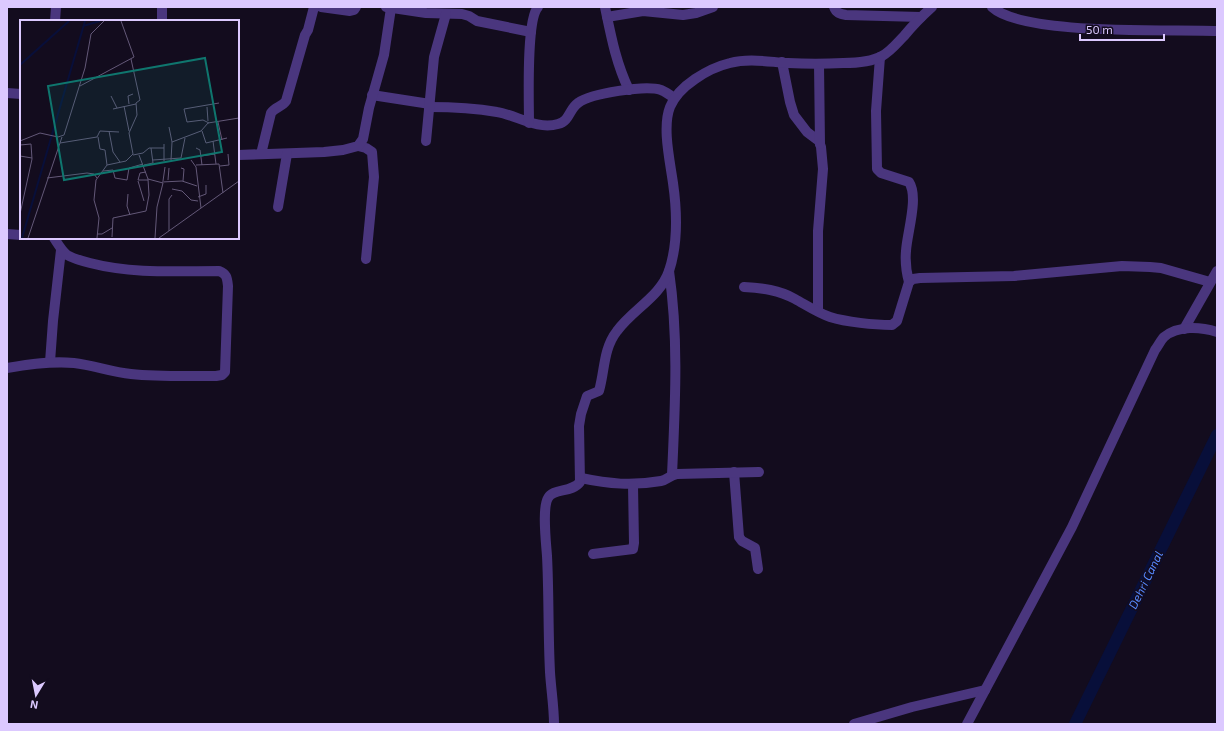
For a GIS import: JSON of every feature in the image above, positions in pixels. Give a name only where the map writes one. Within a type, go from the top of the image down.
[{"type":"street","points":[[55,20],[56,7]]},
{"type":"street","points":[[162,7],[162,20]]},
{"type":"street","points":[[261,154],[271,113],[273,109],[284,104],[286,101],[304,35],[308,30],[314,7]]},
{"type":"street","points":[[321,7],[352,11],[356,7]]},
{"type":"street","points":[[239,156],[330,151],[354,148],[358,146],[363,139],[372,95],[384,55],[388,7],[418,12],[462,14],[477,21],[531,32]]},
{"type":"street","points":[[529,123],[529,61],[532,17],[534,11],[538,7]]},
{"type":"street","points":[[629,90],[619,67],[606,12],[643,11],[683,15],[696,13],[713,7]]},
{"type":"street","points":[[834,7],[835,11],[846,15],[921,17]]},
{"type":"street","points":[[554,724],[550,672],[546,507],[548,497],[551,494],[577,486],[581,478],[579,426],[581,414],[587,396],[599,392],[606,351],[617,331],[631,315],[660,288],[669,270],[674,236],[675,203],[667,115],[674,98],[706,72],[731,62],[744,61],[819,64],[870,61],[880,57],[895,47],[921,17],[932,7]]},
{"type":"street","points":[[992,7],[1008,16],[1045,25],[1107,29],[1217,31]]},
{"type":"street","points":[[426,141],[434,57],[446,14]]},
{"type":"street","points":[[744,287],[767,289],[780,293],[794,298],[832,317],[845,320],[892,325],[897,321],[909,282],[906,272],[906,262],[913,202],[912,186],[909,182],[881,173],[877,169],[876,111],[880,57]]},
{"type":"street","points":[[782,62],[794,115],[800,124],[819,141],[820,144]]},
{"type":"street","points":[[818,311],[818,231],[823,169],[823,158],[820,144],[819,64]]},
{"type":"street","points":[[372,95],[430,106],[495,111],[516,117],[529,123],[546,126],[558,124],[568,119],[573,108],[582,100],[596,95],[629,90],[657,89],[668,93],[674,98]]},
{"type":"street","points":[[7,93],[20,94]]},
{"type":"street","points":[[358,146],[366,148],[372,152],[374,162],[374,184],[366,259]]},
{"type":"street","points":[[278,207],[286,154]]},
{"type":"street","points":[[7,234],[20,235]]},
{"type":"street","points":[[7,368],[50,362],[75,363],[104,370],[145,375],[216,376],[222,375],[225,372],[228,286],[225,273],[219,271],[118,269],[78,260],[68,256],[61,250],[55,239]]},
{"type":"street","points":[[50,362],[61,250]]},
{"type":"street","points":[[909,282],[913,279],[942,276],[1014,276],[1108,267],[1138,266],[1161,268],[1210,282]]},
{"type":"street","points":[[669,270],[674,318],[675,399],[672,475]]},
{"type":"street","points":[[1184,329],[1217,271]]},
{"type":"street","points":[[967,724],[1082,508],[1155,350],[1164,338],[1172,332],[1184,329],[1200,329],[1217,332]]},
{"type":"street","points":[[734,472],[739,537],[742,541],[755,548],[758,569]]},
{"type":"street","points":[[581,478],[633,485],[664,481],[672,475],[759,472]]},
{"type":"street","points":[[593,554],[633,549],[633,485]]},
{"type":"street","points":[[854,724],[912,707],[985,690]]},
{"type":"waterway","name":"Dehri Canal","points":[[1075,724],[1217,435]]}]
